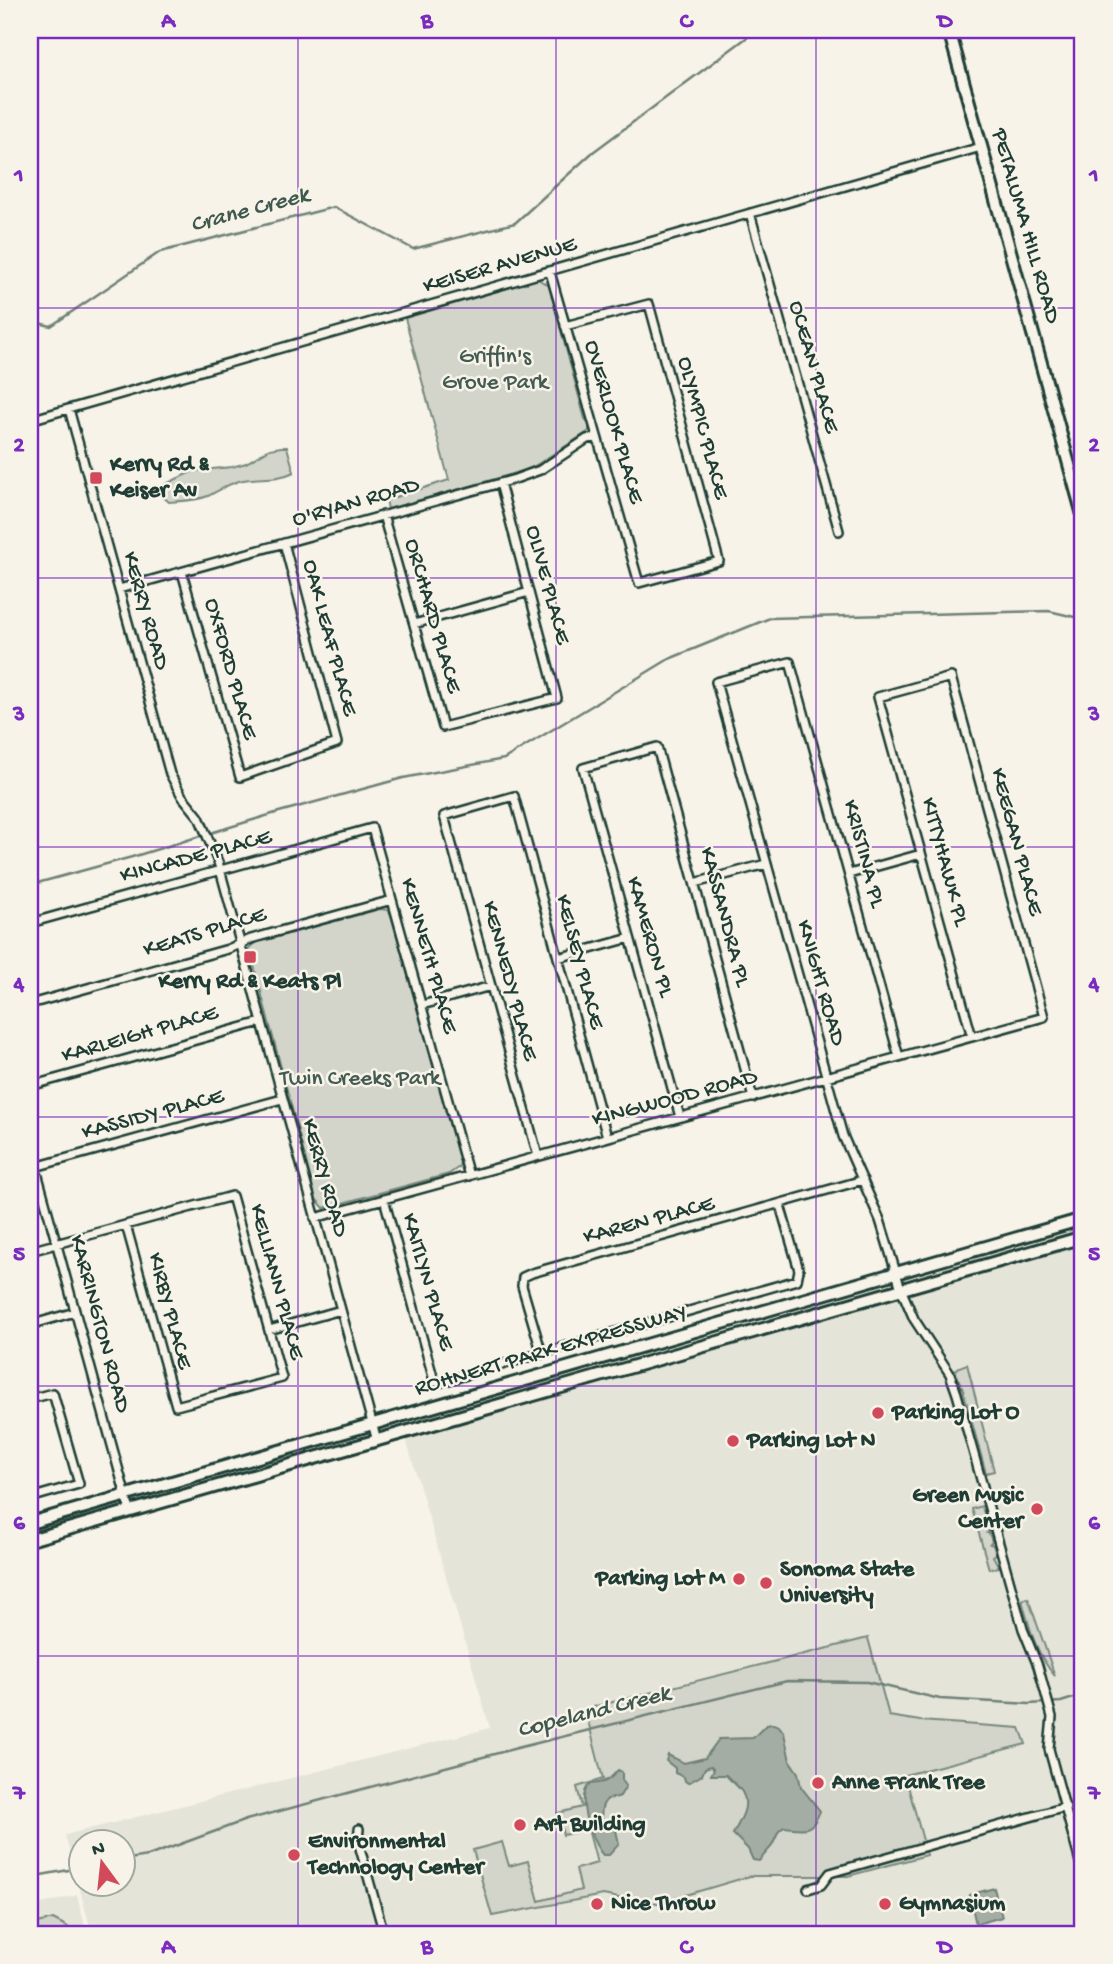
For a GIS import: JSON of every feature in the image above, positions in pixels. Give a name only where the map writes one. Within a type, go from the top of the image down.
[{"type":"main road","name":"PETALUMA HILL ROAD","points":[[950,33],[1083,515]]},
{"type":"main road","name":"ROHNERT PARK EXPRESSWAY","points":[[30,1523],[1083,1219]]},
{"type":"main road","name":"ROHNERT PARK EXPRESSWAY","points":[[30,1540],[1083,1237]]},
{"type":"street","name":"KEISER AVENUE","points":[[30,420],[981,147]]},
{"type":"street","name":"OCEAN PLACE","points":[[750,214],[839,531]]},
{"type":"street","name":"OVERLOOK PLACE","points":[[550,272],[639,583]]},
{"type":"street","name":"OLYMPIC PLACE","points":[[565,326],[649,304],[719,561],[639,583]]},
{"type":"street","name":"KERRY ROAD","points":[[69,409],[170,774],[182,796],[200,817],[220,870],[377,1441]]},
{"type":"street","name":"O'RYAN ROAD","points":[[119,589],[500,483],[540,470],[587,439],[597,437]]},
{"type":"street","name":"OLIVE PLACE","points":[[443,727],[557,698],[500,483]]},
{"type":"street","name":"ORCHARD PLACE","points":[[383,515],[443,727]]},
{"type":"street","name":"OAK LEAF PLACE","points":[[240,777],[337,743],[284,543]]},
{"type":"street","name":"OXFORD PLACE","points":[[182,572],[240,777]]},
{"type":"street","points":[[414,624],[529,592]]},
{"type":"street","name":"KNIGHT ROAD","points":[[790,662],[716,682],[826,1078],[851,1157],[880,1220],[901,1289],[921,1334],[945,1367],[957,1394],[1023,1629],[1052,1717],[1053,1730],[1049,1749],[1081,1852],[1083,1873]]},
{"type":"street","name":"KRISTINA PL","points":[[790,662],[899,1057]]},
{"type":"street","name":"KEEGAN PLACE","points":[[878,697],[951,677],[1045,1017]]},
{"type":"street","name":"KITTYHAWK PL","points":[[878,697],[972,1037]]},
{"type":"street","name":"KAMERON PL","points":[[657,747],[583,768],[680,1117]]},
{"type":"street","name":"KASSANDRA PL","points":[[657,747],[753,1098]]},
{"type":"street","name":"KELSEY PLACE","points":[[444,816],[514,796],[607,1137]]},
{"type":"street","name":"KENNEDY PLACE","points":[[444,816],[538,1156]]},
{"type":"street","name":"KINCADE PLACE","points":[[30,923],[372,828]]},
{"type":"street","name":"KENNETH PLACE","points":[[372,828],[469,1176]]},
{"type":"street","points":[[849,874],[922,854]]},
{"type":"street","points":[[695,883],[766,864]]},
{"type":"street","name":"KEATS PLACE","points":[[30,1004],[392,900]]},
{"type":"street","points":[[558,958],[630,938]]},
{"type":"street","points":[[422,1005],[491,986]]},
{"type":"street","name":"KINGWOOD ROAD","points":[[315,1218],[1045,1017]]},
{"type":"street","name":"KARLEIGH PLACE","points":[[30,1086],[261,1022]]},
{"type":"street","name":"KASSIDY PLACE","points":[[35,1167],[282,1099]]},
{"type":"street","name":"KARRINGTON ROAD","points":[[30,1147],[130,1511]]},
{"type":"street","name":"KAREN PLACE","points":[[542,1354],[522,1286],[523,1277],[863,1180]]},
{"type":"street","name":"KELLIANN PLACE","points":[[126,1225],[232,1196],[282,1378]]},
{"type":"street","name":"KAITLYN PLACE","points":[[384,1199],[435,1384],[797,1280],[799,1270],[780,1205]]},
{"type":"street","points":[[30,1251],[126,1225]]},
{"type":"street","name":"KIRBY PLACE","points":[[126,1225],[176,1406],[282,1378]]},
{"type":"street","points":[[269,1330],[341,1310]]},
{"type":"street","points":[[30,1325],[75,1312]]},
{"type":"street","points":[[30,1399],[53,1393],[79,1484],[30,1497]]},
{"type":"street","points":[[807,1889],[821,1885],[830,1873],[1066,1807]]},
{"type":"street","points":[[359,1829],[358,1841],[384,1934]]},
{"type":"shaded area","name":"Sonoma State University","points":[[1083,1245],[1083,1934],[92,1934],[82,1898],[136,1898],[136,1828],[93,1828],[490,1728],[406,1439]]},
{"type":"shaded area","points":[[766,1725],[779,1726],[784,1733],[790,1761],[798,1773],[801,1787],[820,1811],[814,1823],[806,1828],[784,1827],[779,1831],[772,1846],[759,1861],[753,1860],[748,1849],[733,1834],[745,1808],[744,1797],[739,1788],[726,1775],[711,1775],[714,1769],[711,1766],[688,1783],[684,1777],[675,1773],[675,1768],[666,1761],[668,1755],[684,1763],[705,1758],[719,1739],[753,1738]]},
{"type":"shaded area","points":[[618,1770],[622,1772],[622,1780],[626,1786],[620,1796],[605,1801],[602,1820],[604,1827],[616,1830],[619,1844],[609,1855],[603,1855],[586,1820],[584,1799],[590,1784],[606,1781]]},
{"type":"shaded area","points":[[994,1888],[1002,1917],[976,1924],[969,1895]]},
{"type":"shaded area","points":[[66,1898],[78,1898],[87,1934],[30,1934],[30,1907]]},
{"type":"green space","name":"Griffin's Grove Park","points":[[538,279],[549,286],[585,419],[589,423],[589,431],[533,467],[388,509],[386,500],[449,480],[405,318]]},
{"type":"green space","points":[[287,447],[294,472],[239,481],[194,500],[169,502],[161,495],[164,485],[193,471],[232,467],[246,463],[270,449]]},
{"type":"green space","name":"Twin Creeks Park","points":[[380,909],[388,910],[391,915],[460,1162],[459,1167],[449,1174],[324,1208],[316,1199],[253,962],[248,955],[249,948],[258,940]]},
{"type":"green space","points":[[967,1364],[994,1471],[986,1473],[963,1390],[955,1371]]},
{"type":"green space","points":[[982,1506],[985,1518],[983,1520],[986,1520],[989,1531],[987,1533],[992,1542],[990,1544],[996,1554],[993,1556],[999,1567],[989,1569],[972,1509]]},
{"type":"green space","points":[[1028,1598],[1055,1676],[1038,1650],[1031,1630],[1022,1600]]},
{"type":"green space","points":[[868,1638],[889,1716],[920,1721],[1020,1728],[1026,1744],[905,1775],[927,1855],[848,1876],[750,1876],[659,1903],[603,1895],[492,1916],[473,1850],[502,1842],[509,1866],[528,1861],[539,1901],[581,1890],[576,1869],[597,1863],[588,1829],[563,1835],[558,1813],[582,1807],[577,1787],[603,1779],[585,1709]]},
{"type":"green space","points":[[53,1919],[68,1927],[70,1934],[30,1934],[30,1925]]},
{"type":"waterway","name":"Crane Creek","points":[[30,321],[51,326],[160,252],[334,207],[413,249],[515,223],[593,152],[757,30]]},
{"type":"waterway","name":"Crane Creek","points":[[791,30],[944,33]]},
{"type":"waterway","points":[[30,885],[403,778],[504,759],[669,659],[770,618],[1049,611],[1083,619]]},
{"type":"waterway","name":"Copeland Creek","points":[[136,1858],[148,1856],[246,1820],[517,1748],[787,1681],[867,1682],[940,1699],[1029,1704],[1061,1702],[1083,1695]]},
{"type":"waterway","name":"Copeland Creek","points":[[30,1877],[66,1871]]},
{"type":"place","name":"Kerry Rd & Keiser Av","points":[[96,478]]},
{"type":"place","name":"Kerry Rd & Keats Pl","points":[[250,957]]},
{"type":"place","name":"Parking Lot O","points":[[878,1413]]},
{"type":"place","name":"Parking Lot N","points":[[733,1441]]},
{"type":"place","name":"Green Music Center","points":[[1037,1509]]},
{"type":"place","name":"Parking Lot M","points":[[739,1579]]},
{"type":"place","name":"Sonoma State University","points":[[766,1583]]},
{"type":"place","name":"Anne Frank Tree","points":[[818,1783]]},
{"type":"place","name":"Art Building","points":[[520,1825]]},
{"type":"place","name":"Environmental Technology Center","points":[[294,1855]]},
{"type":"place","name":"Nice Throw","points":[[597,1904]]},
{"type":"place","name":"Gymnasium","points":[[885,1904]]}]
